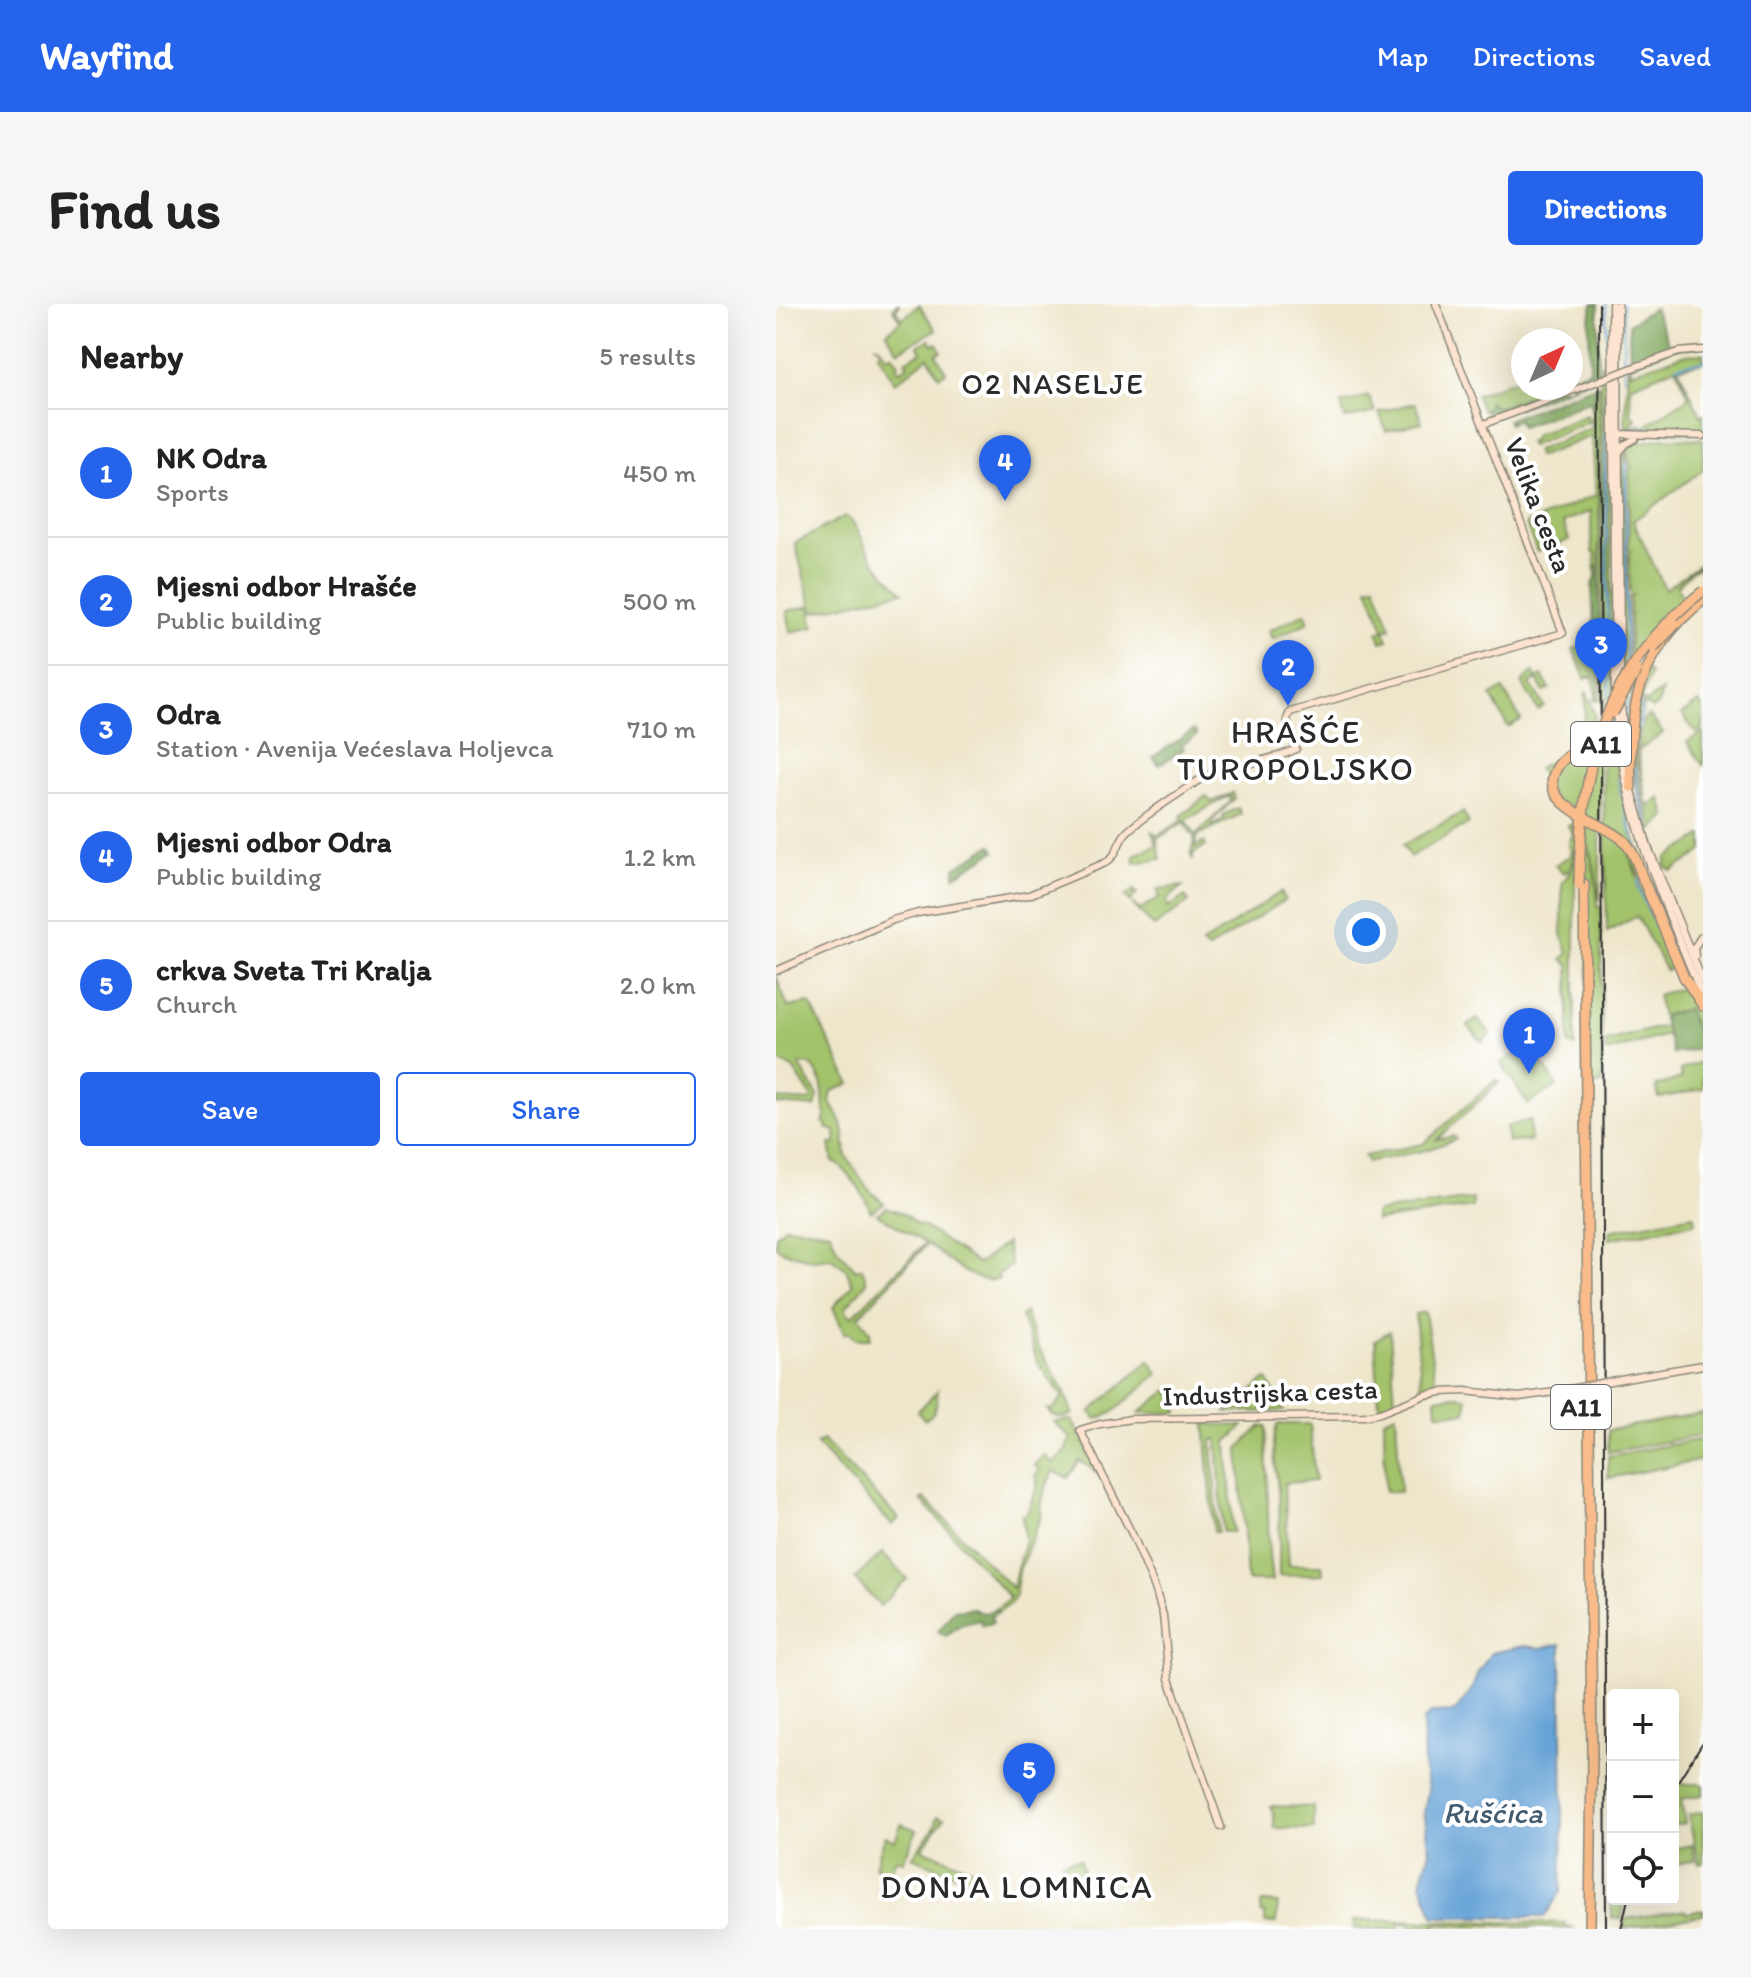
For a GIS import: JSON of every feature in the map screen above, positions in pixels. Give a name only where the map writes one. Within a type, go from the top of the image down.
[{"type":"highway","name":"A11","points":[[1587,1929],[1592,1757],[1583,800],[1603,721],[1619,687],[1642,652],[1666,624],[1703,591]]},
{"type":"highway","name":"A11","points":[[1582,884],[1588,803],[1602,741],[1633,677],[1654,647],[1703,600]]},
{"type":"highway","points":[[1631,787],[1630,736],[1634,706],[1648,667],[1676,624]]},
{"type":"highway","points":[[1603,721],[1591,741],[1558,766],[1554,789],[1558,799],[1568,808],[1624,841],[1633,853],[1680,968],[1703,1006]]},
{"type":"main road","name":"Velika cesta","points":[[776,971],[878,926],[918,913],[1029,895],[1111,860],[1129,831],[1207,775],[1296,749],[1287,716],[1292,711],[1564,632],[1436,304]]},
{"type":"main road","points":[[1612,304],[1619,455],[1620,697],[1631,787],[1648,847],[1703,998]]},
{"type":"main road","points":[[1618,304],[1615,697],[1619,748],[1625,787],[1639,837],[1703,982]]},
{"type":"main road","points":[[1484,424],[1679,352],[1703,350]]},
{"type":"main road","points":[[1617,436],[1703,436]]},
{"type":"main road","points":[[1617,436],[1635,439]]},
{"type":"main road","points":[[1619,455],[1627,443],[1644,437]]},
{"type":"main road","points":[[1697,968],[1694,948],[1701,937]]},
{"type":"main road","name":"Industrijska cesta","points":[[1221,1827],[1169,1679],[1163,1615],[1155,1588],[1134,1538],[1080,1430],[1131,1419],[1365,1416],[1385,1412],[1425,1395],[1450,1391],[1519,1397],[1703,1365]]},
{"type":"green space","points":[[899,304],[896,310],[902,319],[919,305],[936,330],[898,351],[886,333],[900,321],[893,309]]},
{"type":"green space","points":[[1592,304],[1598,304],[1598,377],[1583,383],[1583,373],[1590,370]]},
{"type":"green space","points":[[1654,308],[1669,344],[1703,342],[1703,346],[1673,349],[1630,365],[1634,358],[1633,355],[1630,357],[1629,324]]},
{"type":"green space","points":[[930,339],[933,345],[937,343],[941,351],[936,354],[946,372],[939,376],[928,357],[895,383],[878,354],[880,348],[874,344],[879,346],[887,357],[892,354],[899,364],[896,367],[899,371],[908,365],[905,361],[921,352],[918,346]]},
{"type":"green space","points":[[1703,353],[1703,362],[1678,368],[1701,416],[1703,414],[1703,433],[1626,430],[1628,361],[1631,372],[1686,354]],"holes":[[[1676,367],[1689,397],[1644,427],[1629,427],[1636,419],[1631,414],[1630,386]]]},
{"type":"green space","points":[[1611,363],[1611,442],[1608,442],[1607,481],[1610,482],[1611,493],[1613,696],[1602,702],[1601,364],[1606,364],[1604,478],[1609,696],[1606,478],[1607,364]]},
{"type":"green space","points":[[1511,381],[1511,400],[1519,400],[1482,410],[1476,395]]},
{"type":"green space","points":[[1599,385],[1599,566],[1595,567],[1591,511],[1563,522],[1569,540],[1537,552],[1526,524],[1596,495],[1592,436],[1538,457],[1535,451],[1592,428],[1595,386]]},
{"type":"green space","points":[[1595,386],[1594,408],[1590,401],[1521,427],[1518,420],[1509,424],[1507,420],[1559,400],[1583,400],[1583,391]]},
{"type":"green space","points":[[1369,396],[1375,412],[1345,419],[1341,404]]},
{"type":"green space","points":[[1519,400],[1538,400],[1493,417],[1484,410],[1488,402],[1501,407]]},
{"type":"green space","points":[[1415,403],[1422,422],[1386,431],[1379,412]]},
{"type":"green space","points":[[1587,415],[1589,422],[1530,446],[1528,442],[1535,435]]},
{"type":"green space","points":[[1664,438],[1703,439],[1703,470],[1633,521],[1665,589],[1703,562],[1703,566],[1692,571],[1677,586],[1684,602],[1633,659],[1634,682],[1644,666],[1650,674],[1641,700],[1646,702],[1662,691],[1659,703],[1653,709],[1630,696],[1630,597],[1633,595],[1630,593],[1629,469],[1632,466],[1629,465],[1628,448],[1637,443]]},
{"type":"green space","points":[[1626,448],[1628,694],[1622,695],[1620,523]],"holes":[[[1626,463],[1626,674],[1625,485]]]},
{"type":"green space","points":[[845,516],[858,530],[875,563],[903,592],[813,612],[795,543]]},
{"type":"green space","points":[[1599,566],[1599,630],[1594,631],[1592,586],[1596,577],[1595,567]]},
{"type":"green space","points":[[1375,585],[1391,628],[1384,630],[1388,640],[1381,642],[1378,633],[1384,629],[1368,587]]},
{"type":"green space","points":[[810,606],[814,627],[791,632],[787,611]]},
{"type":"green space","points":[[1305,613],[1309,622],[1272,639],[1268,631]]},
{"type":"green space","points":[[1599,630],[1599,700],[1593,700],[1596,696],[1593,676],[1585,678],[1573,649],[1586,646],[1583,634]]},
{"type":"green space","points":[[1533,672],[1536,679],[1542,676],[1550,689],[1544,692],[1537,680],[1530,683],[1544,706],[1538,710],[1522,683]]},
{"type":"green space","points":[[1503,689],[1521,720],[1508,727],[1491,696]]},
{"type":"green space","points":[[1586,691],[1595,715],[1592,733],[1600,733],[1600,902],[1588,846],[1574,850],[1572,864],[1567,871],[1563,873],[1555,865],[1571,855],[1569,844],[1573,833],[1568,826],[1574,823],[1571,815],[1557,807],[1538,768],[1579,747],[1583,740]]},
{"type":"green space","points":[[1625,699],[1626,699],[1627,699],[1644,706],[1637,739],[1637,772],[1635,753],[1638,794],[1627,750]],"holes":[[[1626,699],[1640,709],[1627,702],[1627,724]]]},
{"type":"green space","points":[[1699,702],[1703,708],[1703,728],[1696,733],[1682,714]]},
{"type":"green space","points":[[1602,703],[1612,706],[1614,751],[1610,751],[1614,756],[1632,832],[1689,973],[1628,853],[1672,968],[1666,971],[1637,916],[1607,932]]},
{"type":"green space","points":[[1649,715],[1663,733],[1639,751],[1643,720]]},
{"type":"green space","points":[[1194,730],[1197,735],[1182,745],[1184,749],[1159,765],[1153,757]]},
{"type":"green space","points":[[1703,732],[1703,765],[1687,742]]},
{"type":"green space","points":[[1639,756],[1647,807],[1661,798],[1666,817],[1652,830],[1640,775]]},
{"type":"green space","points":[[1233,793],[1234,799],[1211,822],[1213,826],[1224,818],[1223,815],[1238,808],[1241,814],[1198,835],[1194,847],[1204,842],[1206,846],[1193,853],[1193,861],[1191,854],[1195,839],[1184,822],[1157,839],[1161,859],[1135,863],[1134,855],[1157,845],[1152,832],[1157,836],[1183,820],[1181,816],[1206,796],[1211,802]],"holes":[[[1229,796],[1231,801],[1196,835],[1186,820]]]},
{"type":"green space","points":[[1463,812],[1469,823],[1410,857],[1403,845]]},
{"type":"green space","points":[[1703,835],[1703,851],[1672,871],[1665,866],[1667,858]]},
{"type":"green space","points":[[991,845],[995,851],[955,876],[955,868]]},
{"type":"green space","points":[[1587,849],[1589,854],[1595,877],[1597,907],[1601,907],[1602,1084],[1589,1086],[1587,875],[1576,875],[1575,885],[1575,1047],[1569,1044],[1569,965],[1562,959],[1568,954],[1562,934],[1562,883],[1574,867],[1576,851]]},
{"type":"green space","points":[[1183,886],[1167,900],[1168,908],[1185,896],[1189,902],[1154,927],[1125,896],[1134,890],[1137,893],[1130,901],[1139,910],[1160,897],[1157,889]]},
{"type":"green space","points":[[1281,892],[1285,900],[1208,949],[1202,944]]},
{"type":"green space","points":[[776,976],[788,1007],[810,1003],[850,1084],[832,1091],[830,1102],[844,1132],[846,1156],[869,1190],[884,1203],[871,1212],[850,1176],[833,1162],[830,1144],[835,1144],[835,1131],[826,1128],[823,1122],[826,1115],[822,1084],[811,1065],[799,1064],[818,1096],[815,1107],[776,1104],[777,1099],[811,1101],[812,1097],[793,1068],[776,1060]]},
{"type":"green space","points":[[1682,988],[1703,1018],[1703,1031],[1697,1033],[1687,1010],[1662,1016],[1657,995]]},
{"type":"green space","points":[[1687,1009],[1697,1033],[1703,1031],[1703,1048],[1673,1054],[1662,1016]]},
{"type":"green space","points":[[1477,1019],[1491,1034],[1482,1042],[1468,1026]]},
{"type":"green space","points":[[1665,1026],[1667,1035],[1606,1052],[1606,1041]]},
{"type":"green space","points":[[1530,1044],[1557,1086],[1528,1104],[1501,1063]]},
{"type":"green space","points":[[1703,1061],[1703,1089],[1659,1098],[1656,1086],[1682,1078],[1680,1070]]},
{"type":"green space","points":[[1496,1080],[1499,1083],[1436,1140],[1454,1136],[1456,1139],[1427,1150],[1368,1162],[1364,1156],[1423,1144]]},
{"type":"green space","points":[[1530,1120],[1530,1141],[1508,1142],[1506,1127]]},
{"type":"green space","points":[[1473,1199],[1473,1207],[1376,1221],[1376,1212]]},
{"type":"green space","points":[[887,1207],[904,1214],[978,1264],[1006,1243],[1011,1266],[997,1275],[999,1279],[980,1279],[927,1244],[859,1316],[870,1332],[870,1339],[856,1339],[850,1333],[844,1333],[833,1307],[853,1285],[846,1269],[831,1258],[813,1260],[784,1252],[776,1246],[776,1235],[786,1226],[830,1232],[837,1249],[856,1270],[862,1268],[867,1282],[845,1308],[853,1316],[925,1243],[877,1214]]},
{"type":"green space","points":[[1694,1215],[1695,1223],[1609,1239],[1609,1231]]},
{"type":"green space","points":[[1025,1312],[1037,1345],[1064,1391],[1073,1414],[1063,1418],[1052,1415],[1047,1409],[1052,1410],[1063,1397],[1038,1363],[1021,1316]]},
{"type":"green space","points":[[1425,1312],[1436,1386],[1422,1391],[1415,1314]]},
{"type":"green space","points":[[1390,1331],[1395,1402],[1379,1407],[1375,1340]]},
{"type":"green space","points":[[1150,1360],[1158,1374],[1112,1413],[1097,1419],[1090,1412]]},
{"type":"green space","points":[[1265,1380],[1284,1411],[1226,1412]]},
{"type":"green space","points":[[938,1390],[934,1411],[925,1420],[917,1412]]},
{"type":"green space","points":[[1168,1390],[1178,1413],[1139,1413]]},
{"type":"green space","points":[[1436,1398],[1467,1398],[1466,1413],[1437,1413]]},
{"type":"green space","points":[[1703,1413],[1703,1435],[1608,1452],[1608,1430]]},
{"type":"green space","points":[[1396,1414],[1400,1492],[1385,1492],[1384,1419]]},
{"type":"green space","points":[[1072,1420],[1101,1475],[1080,1461],[1068,1478],[1053,1471],[1044,1493],[1041,1517],[1019,1570],[1015,1597],[998,1612],[996,1609],[1010,1598],[921,1500],[924,1498],[1012,1588],[1025,1539],[1022,1515],[1026,1515],[1038,1484],[1035,1477],[1039,1470],[1034,1465],[1044,1455],[1052,1463],[1064,1453],[1071,1438],[1054,1422]]},
{"type":"green space","points":[[1205,1424],[1244,1426],[1227,1442],[1233,1532],[1223,1532],[1217,1439],[1212,1440],[1218,1532],[1214,1532]]},
{"type":"green space","points":[[1278,1424],[1310,1424],[1315,1481],[1284,1483],[1289,1565],[1322,1565],[1323,1574],[1279,1576],[1279,1499],[1274,1450]]},
{"type":"green space","points":[[1261,1426],[1266,1426],[1272,1581],[1247,1581],[1239,1448]]},
{"type":"green space","points":[[1703,1439],[1703,1460],[1608,1478],[1608,1456]]},
{"type":"green space","points":[[823,1440],[899,1519],[892,1525],[816,1444]]},
{"type":"green space","points":[[882,1553],[907,1579],[880,1606],[855,1579]]},
{"type":"green space","points":[[973,1608],[982,1612],[996,1609],[998,1612],[991,1617],[993,1623],[982,1625],[980,1620],[960,1625],[946,1636],[938,1631],[954,1610]]},
{"type":"green space","points":[[1679,1784],[1703,1784],[1703,1795],[1681,1799],[1685,1823],[1679,1824]]},
{"type":"green space","points":[[1270,1806],[1314,1807],[1314,1829],[1274,1828]]},
{"type":"green space","points":[[1703,1812],[1703,1863],[1699,1864],[1688,1815]]},
{"type":"green space","points":[[938,1816],[944,1818],[922,1849],[973,1869],[969,1880],[912,1857],[935,1826]]},
{"type":"green space","points":[[901,1824],[917,1830],[903,1861],[896,1859],[890,1875],[875,1867],[885,1836],[895,1841]]},
{"type":"green space","points":[[1692,1845],[1695,1860],[1679,1864],[1679,1848]]},
{"type":"green space","points":[[1080,1859],[1081,1879],[1044,1882],[1044,1877],[1058,1876],[1058,1870],[1063,1869],[1062,1862]]},
{"type":"green space","points":[[1264,1902],[1278,1903],[1276,1923],[1265,1923],[1265,1914],[1261,1913]]},
{"type":"green space","points":[[1612,1905],[1624,1905],[1621,1919],[1612,1918]]},
{"type":"green space","points":[[1685,1910],[1686,1913],[1703,1910],[1703,1915],[1623,1929],[1625,1919]]},
{"type":"green space","points":[[1354,1920],[1565,1923],[1565,1926],[1575,1929],[1435,1924],[1434,1929],[1427,1929],[1426,1924],[1420,1924],[1419,1929],[1411,1929],[1411,1924],[1399,1923],[1398,1929],[1354,1929]]},
{"type":"water","name":"Rušćica","points":[[1561,1644],[1561,1892],[1544,1917],[1434,1917],[1421,1882],[1430,1851],[1424,1812],[1428,1789],[1424,1770],[1423,1721],[1431,1713],[1455,1712],[1472,1689],[1478,1672],[1491,1653],[1524,1646],[1539,1648]]},
{"type":"waterway","points":[[1606,304],[1607,375]]},
{"type":"waterway","points":[[1623,304],[1624,378]]},
{"type":"waterway","points":[[1677,366],[1703,361]]},
{"type":"waterway","points":[[1607,381],[1605,477],[1609,695]]},
{"type":"waterway","points":[[1631,428],[1686,429]]},
{"type":"waterway","points":[[1691,429],[1703,429]]},
{"type":"waterway","points":[[1626,463],[1626,670]]},
{"type":"waterway","points":[[1626,699],[1628,723]]},
{"type":"waterway","points":[[1636,737],[1642,711],[1639,705]]},
{"type":"waterway","points":[[1635,767],[1636,784],[1648,826]]},
{"type":"waterway","points":[[1618,779],[1646,877]]},
{"type":"waterway","points":[[1648,877],[1665,919]]},
{"type":"waterway","points":[[1641,879],[1639,890],[1678,975],[1697,1005]]},
{"type":"railway","points":[[1599,304],[1606,1929]]},
{"type":"railway","points":[[1679,1780],[1703,1742]]},
{"type":"railway","points":[[1621,1929],[1627,1905]]},
{"type":"place","name":"Mjesni odbor Odra","points":[[1005,501]]},
{"type":"place","name":"Odra","points":[[1601,684]]},
{"type":"place","name":"Mjesni odbor Hrašće","points":[[1288,706]]},
{"type":"place","name":"NK Odra","points":[[1529,1074]]},
{"type":"place","name":"crkva Sveta Tri Kralja","points":[[1029,1809]]},
{"type":"district","name":"O2 NASELJE","points":[[1053,383]]},
{"type":"district","name":"HRAŠĆE TUROPOLJSKO","points":[[1296,750]]},
{"type":"district","name":"DONJA LOMNICA","points":[[1017,1887]]}]
